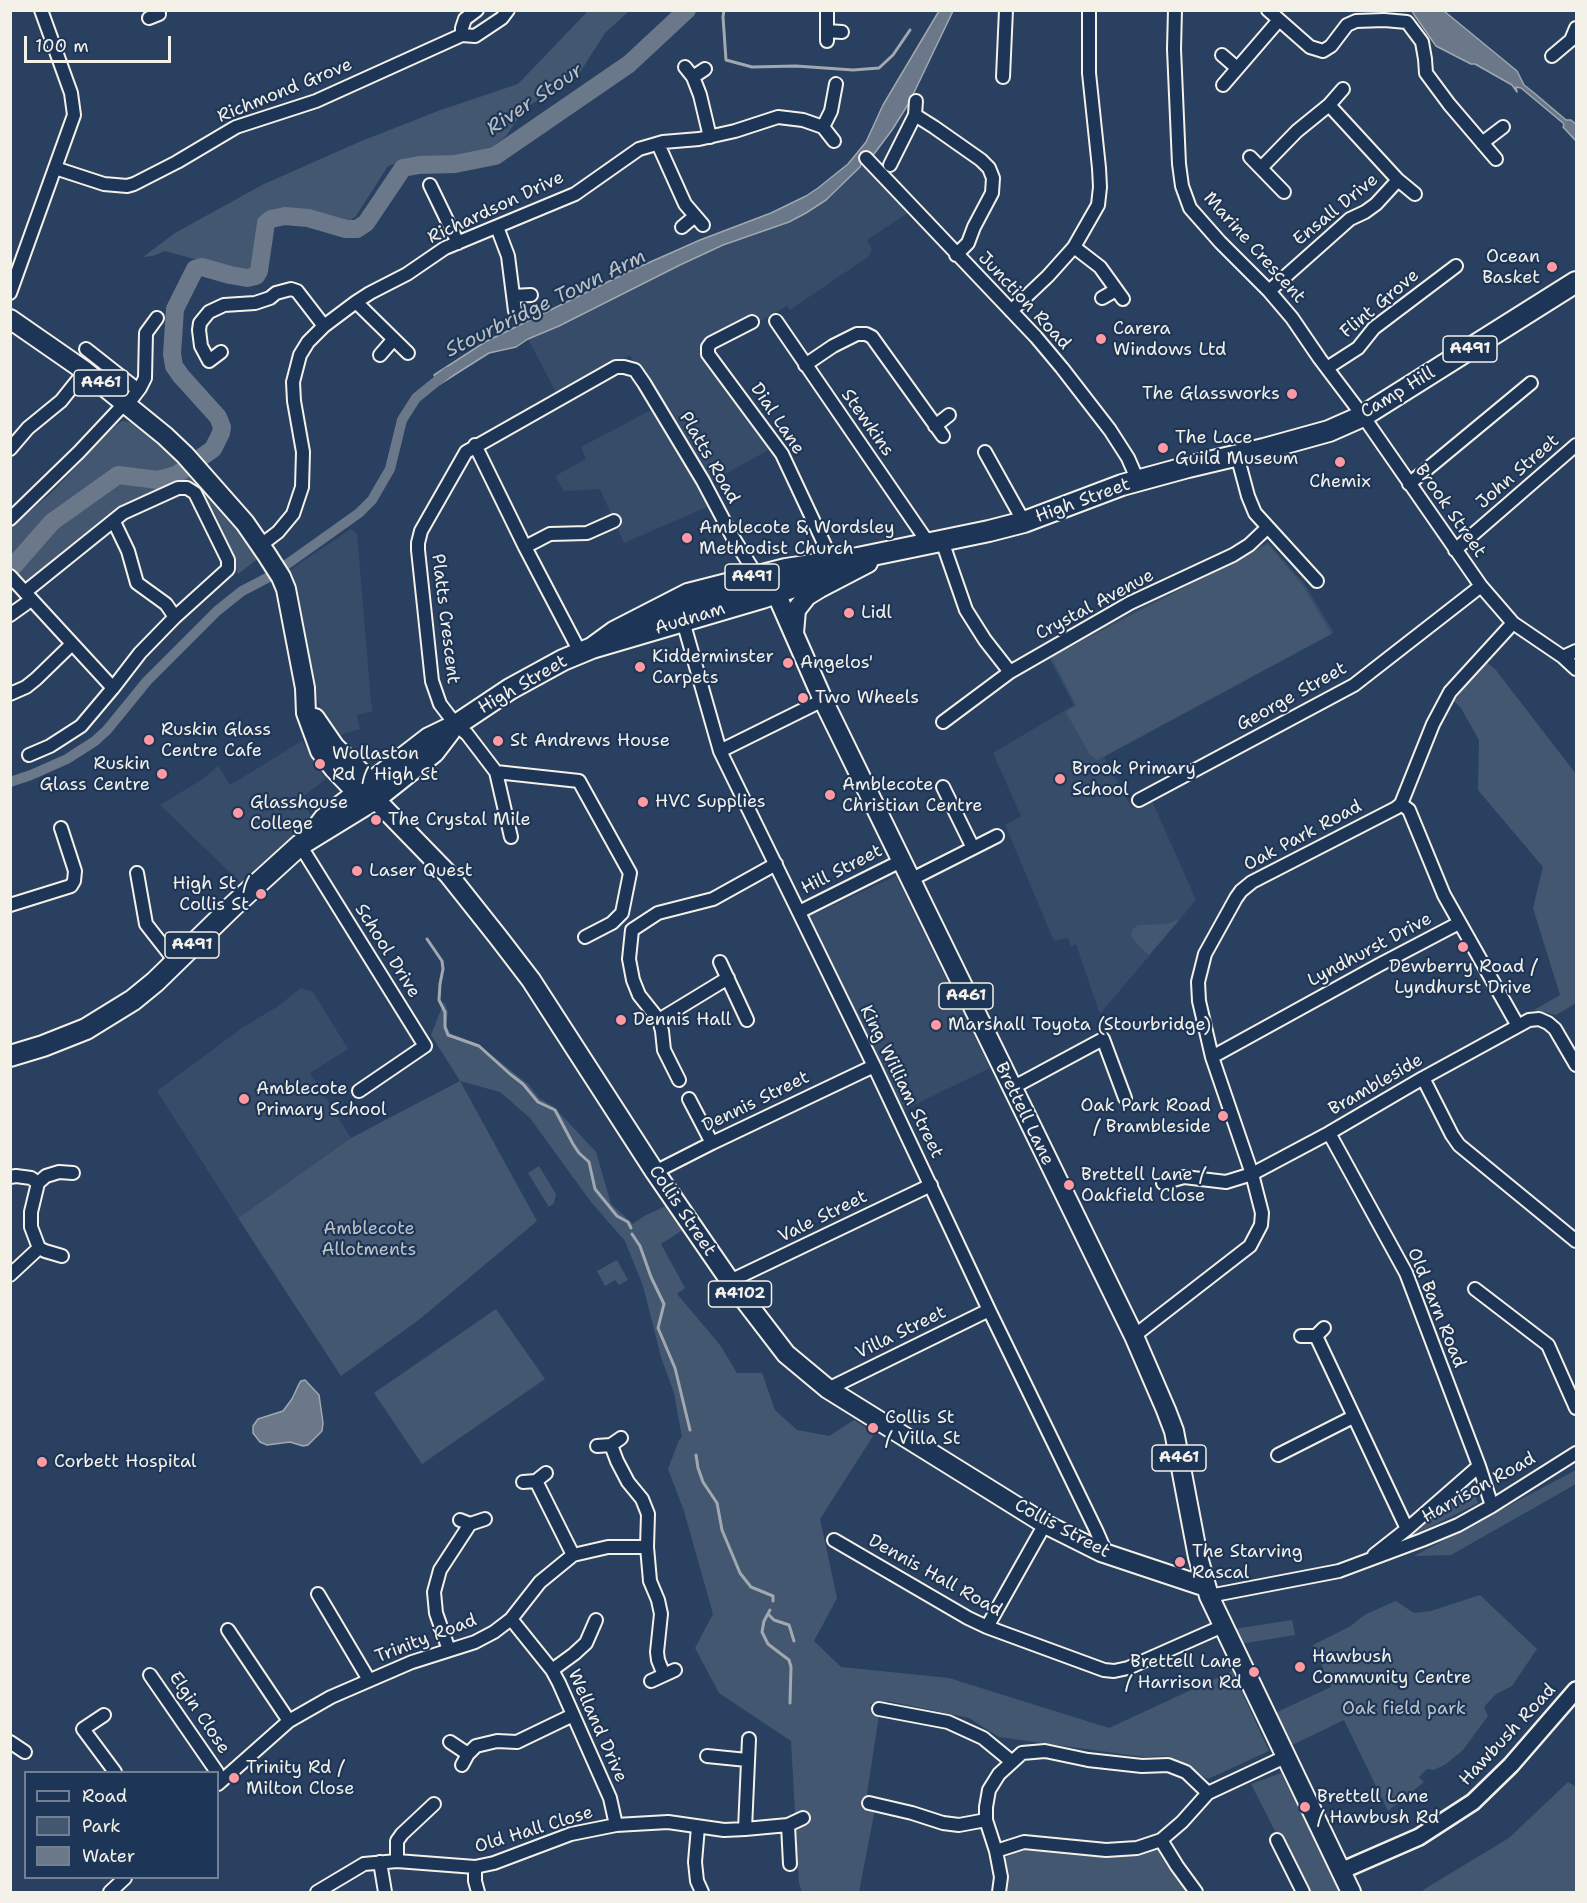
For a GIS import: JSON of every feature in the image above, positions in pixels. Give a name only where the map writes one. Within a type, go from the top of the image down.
[{"type":"highway","name":"Camp Hill","points":[[1237,456],[1329,431],[1363,416],[1576,282]]},
{"type":"highway","name":"High Street","points":[[936,542],[1024,522],[1122,485],[1188,466],[1237,456]]},
{"type":"highway","name":"Audnam","points":[[586,650],[684,621],[764,588],[786,569],[936,542]]},
{"type":"highway","name":"Audnam","points":[[586,650],[614,632],[688,594],[764,588],[868,563],[936,542]]},
{"type":"highway","name":"High Street","points":[[10,1056],[86,1029],[110,1016],[155,982],[305,842],[324,819],[368,791],[429,738],[456,725],[510,689],[586,650]]},
{"type":"main road","name":"A461","points":[[10,319],[130,399],[199,470],[245,523],[264,550]]},
{"type":"main road","name":"Collis Street","points":[[264,550],[286,588],[305,688],[316,721],[368,791],[448,874],[531,980],[655,1173],[730,1281],[786,1354],[828,1389],[1045,1524],[1101,1552],[1208,1591]]},
{"type":"main road","points":[[795,635],[796,610],[807,596],[868,563]]},
{"type":"main road","name":"Brettell Lane","points":[[764,588],[795,635],[823,700],[910,880],[1134,1336],[1174,1431],[1198,1557],[1208,1591]]},
{"type":"main road","name":"Brettell Lane","points":[[764,588],[802,654]]},
{"type":"main road","name":"A461","points":[[1208,1591],[1351,1893]]},
{"type":"street","points":[[10,293],[74,115],[71,93],[41,10]]},
{"type":"street","points":[[462,35],[465,19],[477,10]]},
{"type":"street","name":"Richmond Grove","points":[[55,168],[104,184],[127,186],[134,184],[236,127],[316,101],[462,35],[475,36],[502,18],[508,10]]},
{"type":"street","points":[[827,10],[827,36],[842,32]]},
{"type":"street","points":[[1003,77],[1006,10]]},
{"type":"street","points":[[1011,311],[1048,276],[1074,247],[1098,205],[1099,168],[1089,73],[1089,10]]},
{"type":"street","name":"Marine Crescent","points":[[1175,10],[1174,49],[1179,164],[1182,186],[1190,208],[1292,318],[1363,416]]},
{"type":"street","points":[[1269,10],[1310,47],[1323,51],[1331,46],[1347,25],[1356,21],[1407,22],[1422,42],[1426,73],[1496,159]]},
{"type":"street","points":[[1223,85],[1279,20]]},
{"type":"street","points":[[1552,56],[1570,40],[1576,28]]},
{"type":"street","points":[[1222,55],[1238,68]]},
{"type":"street","points":[[685,67],[693,78],[700,95],[710,136]]},
{"type":"street","points":[[693,78],[705,69]]},
{"type":"street","points":[[834,141],[823,127],[831,111],[836,84]]},
{"type":"street","points":[[1261,168],[1297,131],[1329,105],[1343,89]]},
{"type":"street","points":[[890,165],[915,115],[916,101]]},
{"type":"street","name":"Ensall Drive","points":[[1329,105],[1398,180],[1415,194]]},
{"type":"street","points":[[915,115],[981,160],[989,168],[993,178],[992,193],[968,243],[956,255]]},
{"type":"street","name":"Richardson Drive","points":[[264,550],[294,514],[299,500],[304,460],[293,382],[304,347],[324,326],[356,302],[406,274],[445,248],[574,194],[639,149],[735,131],[778,117],[803,120],[823,127]]},
{"type":"street","points":[[1482,143],[1503,127]]},
{"type":"street","points":[[658,144],[685,204],[699,220],[682,228]]},
{"type":"street","points":[[1250,157],[1284,192]]},
{"type":"street","name":"Junction Road","points":[[866,158],[1043,345],[1097,411],[1128,458],[1138,481]]},
{"type":"street","name":"Ensall Drive","points":[[1269,291],[1350,219],[1376,204],[1398,180]]},
{"type":"street","points":[[430,185],[458,243]]},
{"type":"street","points":[[497,226],[508,256],[515,311]]},
{"type":"street","points":[[1074,247],[1100,267],[1119,294],[1102,298]]},
{"type":"street","name":"Flint Grove","points":[[1328,369],[1358,348],[1379,324],[1456,266]]},
{"type":"street","points":[[221,352],[208,361],[201,346],[199,330],[200,323],[209,312],[224,305],[255,303],[291,289],[297,291],[324,326]]},
{"type":"street","points":[[513,297],[531,295]]},
{"type":"street","points":[[356,302],[408,353]]},
{"type":"street","points":[[10,519],[80,453],[130,399],[145,378],[146,333],[157,318]]},
{"type":"street","name":"Stewkins","points":[[776,321],[805,365],[936,542],[966,610],[985,640],[1010,672]]},
{"type":"street","name":"Dial Lane","points":[[752,322],[711,343],[708,347],[708,354],[782,454],[828,552],[830,562]]},
{"type":"street","points":[[805,365],[833,346],[857,334],[866,334],[872,337],[939,431],[949,416]]},
{"type":"street","points":[[380,355],[393,340]]},
{"type":"street","points":[[86,349],[130,399]]},
{"type":"street","name":"Platts Crescent","points":[[496,772],[440,704],[432,681],[418,543],[421,531],[466,452],[616,367],[624,367]]},
{"type":"street","name":"Platts Road","points":[[624,367],[635,370],[644,383],[764,588]]},
{"type":"street","points":[[10,449],[28,428],[61,401],[86,371]]},
{"type":"street","points":[[1409,484],[1531,383]]},
{"type":"street","name":"Brook Street","points":[[1363,416],[1480,586],[1513,624],[1563,657],[1576,669]]},
{"type":"street","points":[[475,445],[525,547],[586,650]]},
{"type":"street","name":"John Street","points":[[1455,550],[1576,445]]},
{"type":"street","points":[[985,452],[1024,522]]},
{"type":"street","points":[[1237,456],[1255,513],[1317,581]]},
{"type":"street","points":[[10,615],[28,596],[123,513],[178,488],[187,488],[195,493],[228,560],[228,569],[175,617],[140,653],[81,726],[50,746],[29,755]]},
{"type":"street","points":[[525,547],[550,534],[587,533],[615,521]]},
{"type":"street","points":[[112,522],[128,551],[137,583],[166,604],[175,617]]},
{"type":"street","name":"Crystal Avenue","points":[[943,722],[1010,672],[1130,603],[1233,555],[1249,545],[1267,528]]},
{"type":"street","points":[[11,577],[114,688]]},
{"type":"street","name":"George Street","points":[[1138,800],[1354,686],[1480,586]]},
{"type":"street","name":"King William Street","points":[[684,621],[720,751],[874,1065],[1096,1530],[1102,1546],[1101,1552]]},
{"type":"street","points":[[1401,804],[1433,724],[1450,692],[1513,624]]},
{"type":"street","points":[[10,694],[26,687],[36,679],[72,644]]},
{"type":"street","points":[[1563,657],[1576,651]]},
{"type":"street","points":[[720,751],[823,700]]},
{"type":"street","points":[[511,837],[496,772],[579,781],[630,873],[622,913],[612,923],[585,938]]},
{"type":"street","points":[[943,787],[974,848]]},
{"type":"street","name":"Lyndhurst Drive","points":[[1212,1057],[1459,923],[1444,894],[1409,810],[1401,804]]},
{"type":"street","name":"Oak Park Road","points":[[1134,1336],[1250,1246],[1261,1225],[1262,1213],[1252,1174],[1212,1057],[1199,1001],[1198,982],[1205,954],[1241,891],[1252,882],[1401,804]]},
{"type":"street","points":[[10,905],[71,886],[75,871],[66,858],[61,828]]},
{"type":"street","points":[[910,880],[997,837]]},
{"type":"street","name":"School Drive","points":[[305,842],[429,1043],[360,1092]]},
{"type":"street","name":"Hill Street","points":[[799,912],[901,861]]},
{"type":"street","points":[[679,1080],[664,1050],[658,1020],[639,995],[633,980],[629,959],[632,930],[658,913],[713,899],[776,864]]},
{"type":"street","points":[[137,873],[146,924],[175,961]]},
{"type":"street","points":[[1459,923],[1518,1026],[1529,1020],[1548,1023],[1561,1038],[1576,1065]]},
{"type":"street","points":[[720,962],[747,1020]]},
{"type":"street","points":[[658,1020],[728,978]]},
{"type":"street","name":"Brambleside","points":[[1163,1184],[1184,1178],[1226,1182],[1252,1174],[1518,1026]]},
{"type":"street","points":[[1012,1088],[1103,1039],[1125,1098]]},
{"type":"street","name":"Dennis Street","points":[[655,1173],[874,1065]]},
{"type":"street","points":[[1423,1078],[1459,1145],[1576,1241]]},
{"type":"street","points":[[689,1099],[712,1143]]},
{"type":"street","name":"Old Barn Road","points":[[1329,1132],[1406,1273],[1492,1506]]},
{"type":"street","points":[[62,1256],[39,1248],[31,1227],[31,1212],[38,1183],[46,1176],[59,1172],[73,1173]]},
{"type":"street","points":[[10,1177],[31,1178],[38,1183]]},
{"type":"street","name":"Vale Street","points":[[730,1281],[931,1185]]},
{"type":"street","points":[[10,1275],[39,1248]]},
{"type":"street","points":[[1475,1289],[1548,1346],[1576,1408]]},
{"type":"street","name":"Villa Street","points":[[828,1389],[989,1310]]},
{"type":"street","points":[[1301,1336],[1320,1332],[1353,1417],[1407,1529]]},
{"type":"street","points":[[1278,1455],[1353,1417]]},
{"type":"street","points":[[597,1446],[616,1442],[617,1461],[628,1482],[642,1499],[648,1515],[647,1547],[650,1581],[661,1614],[658,1660],[670,1673],[651,1681]]},
{"type":"street","name":"Harrison Road","points":[[1208,1591],[1339,1571],[1363,1563],[1440,1533],[1492,1506],[1576,1453]]},
{"type":"street","name":"Harrison Road","points":[[1363,1563],[1407,1529],[1479,1466]]},
{"type":"street","points":[[523,1482],[541,1477],[573,1555]]},
{"type":"street","points":[[449,1650],[436,1613],[434,1592],[440,1570],[465,1522],[484,1519]]},
{"type":"street","points":[[987,1627],[1045,1524]]},
{"type":"street","name":"Dennis Hall Road","points":[[834,1540],[968,1618],[1104,1670],[1114,1671],[1128,1668],[1223,1626]]},
{"type":"street","name":"Trinity Road","points":[[219,1777],[289,1721],[330,1697],[412,1662],[475,1642],[494,1632],[511,1619],[540,1582],[573,1555],[608,1547],[647,1547]]},
{"type":"street","points":[[318,1594],[369,1680]]},
{"type":"street","name":"Welland Drive","points":[[511,1619],[552,1670],[610,1798],[616,1825]]},
{"type":"street","points":[[552,1670],[586,1643],[596,1620]]},
{"type":"street","points":[[228,1630],[289,1721]]},
{"type":"street","name":"Elgin Close","points":[[150,1675],[215,1771]]},
{"type":"street","name":"Hawbush Road","points":[[1341,1871],[1419,1837],[1473,1802],[1574,1699]]},
{"type":"street","points":[[879,1709],[948,1722],[983,1738],[1011,1761]]},
{"type":"street","points":[[104,1715],[83,1729],[114,1771]]},
{"type":"street","points":[[450,1742],[465,1760],[476,1746],[485,1743],[517,1742],[573,1715]]},
{"type":"street","points":[[745,1829],[749,1739]]},
{"type":"street","points":[[10,1742],[25,1752]]},
{"type":"street","points":[[999,1893],[1001,1877],[986,1820],[986,1807],[989,1790],[999,1774],[1022,1753],[1046,1751],[1088,1760],[1142,1766],[1168,1765],[1186,1772],[1208,1793]]},
{"type":"street","points":[[707,1756],[747,1760]]},
{"type":"street","points":[[996,1851],[1024,1842],[1106,1850],[1137,1848],[1161,1840],[1182,1822],[1208,1793],[1285,1757]]},
{"type":"street","points":[[869,1803],[959,1826],[986,1820]]},
{"type":"street","points":[[397,1861],[398,1841],[402,1834],[434,1804]]},
{"type":"street","name":"Old Hall Close","points":[[317,1893],[364,1864],[397,1861],[475,1868],[495,1863],[571,1834],[616,1825],[668,1822],[724,1830],[788,1825],[803,1818]]},
{"type":"street","points":[[788,1825],[790,1864]]},
{"type":"street","points":[[698,1827],[695,1862],[697,1881],[702,1893]]},
{"type":"street","points":[[1161,1840],[1196,1893]]},
{"type":"street","points":[[1277,1840],[1303,1893]]},
{"type":"street","points":[[380,1862],[385,1893]]},
{"type":"street","points":[[475,1868],[478,1893]]},
{"type":"street","points":[[110,1893],[124,1884]]},
{"type":"shaded area","points":[[863,159],[911,211],[867,240],[872,250],[868,257],[790,310],[787,306],[717,345],[702,347],[772,448],[711,482],[630,355],[558,396],[528,339],[723,245],[789,222],[806,213],[826,200],[860,167]]},
{"type":"shaded area","points":[[653,409],[709,506],[624,543],[600,489],[564,491],[555,476],[586,459],[581,447]]},
{"type":"shaded area","points":[[351,529],[357,533],[373,711],[357,715],[360,729],[338,737],[326,720],[318,701],[305,631],[288,571]]},
{"type":"shaded area","name":"Brook Primary School","points":[[1268,542],[1306,586],[1334,633],[1104,757],[1132,808],[1152,801],[1196,900],[1100,1014],[1076,944],[1071,946],[1068,938],[1054,941],[1005,825],[1021,816],[993,753],[1074,705],[1048,656]]},
{"type":"shaded area","name":"Glasshouse College","points":[[302,741],[326,779],[301,798],[313,820],[243,885],[160,805],[203,779],[218,766],[230,785]]},
{"type":"shaded area","points":[[896,876],[990,1068],[902,1111],[808,917]]},
{"type":"shaded area","name":"Amblecote Primary School","points":[[301,988],[313,992],[348,1049],[310,1073],[351,1138],[238,1218],[157,1091]]},
{"type":"green space","points":[[588,11],[629,11],[605,33],[575,80],[526,107],[506,136],[489,150],[455,160],[412,158],[388,166],[356,216],[345,225],[316,215],[276,213],[264,221],[256,265],[245,273],[165,251],[143,257],[175,233],[262,185],[359,142],[438,111],[518,84]]},
{"type":"green space","points":[[122,421],[130,422],[180,461],[212,494],[260,557],[238,574],[215,514],[202,492],[185,484],[134,501],[36,579],[26,581],[11,565],[10,528],[50,494]]},
{"type":"green space","points":[[1268,544],[1304,587],[1331,634],[1097,760],[1090,755],[1066,712],[1076,705],[1051,657]]},
{"type":"green space","points":[[1485,661],[1495,669],[1576,774],[1576,1003],[1556,1015],[1534,1010],[1560,995],[1533,908],[1543,867],[1478,790],[1479,740],[1461,708],[1454,701]]},
{"type":"green space","points":[[1180,919],[1149,955],[1131,935],[1133,929],[1138,925],[1166,924]]},
{"type":"green space","points":[[444,1002],[448,1012],[446,1026],[451,1034],[478,1044],[529,1085],[539,1098],[554,1107],[596,1152],[611,1204],[633,1224],[668,1205],[684,1229],[661,1244],[685,1288],[677,1294],[720,1345],[737,1373],[762,1373],[775,1410],[797,1430],[829,1436],[854,1420],[875,1433],[820,1519],[837,1598],[814,1641],[841,1667],[949,1678],[1109,1728],[1232,1671],[1269,1751],[1208,1779],[1168,1756],[1144,1757],[999,1737],[969,1718],[888,1701],[869,1704],[879,1715],[865,1807],[875,1809],[859,1892],[802,1892],[799,1883],[791,1741],[719,1693],[695,1648],[713,1614],[684,1511],[668,1469],[682,1437],[674,1393],[661,1357],[643,1286],[625,1241],[591,1202],[530,1118],[500,1092],[460,1081],[431,1035]]},
{"type":"green space","name":"Amblecote Allotments","points":[[460,1081],[537,1221],[420,1319],[341,1376],[238,1218],[351,1138]]},
{"type":"green space","points":[[539,1166],[556,1194],[554,1203],[549,1207],[528,1173]]},
{"type":"green space","points":[[617,1260],[628,1280],[619,1285],[615,1280],[605,1286],[597,1271]]},
{"type":"green space","points":[[496,1309],[545,1379],[422,1464],[374,1393]]},
{"type":"green space","points":[[1576,1470],[1576,1484],[1451,1555],[1414,1556]]},
{"type":"green space","points":[[1470,1481],[1478,1503],[1414,1535],[1412,1533],[1413,1531]]},
{"type":"green space","name":"Oak field park","points":[[1480,1595],[1537,1649],[1512,1686],[1496,1694],[1484,1707],[1488,1716],[1463,1750],[1446,1764],[1434,1770],[1427,1769],[1419,1777],[1424,1782],[1388,1811],[1344,1720],[1290,1746],[1275,1713],[1331,1687],[1313,1645],[1349,1627],[1366,1614],[1396,1601],[1414,1613],[1431,1611]]},
{"type":"green space","points":[[1292,1620],[1295,1635],[1240,1644],[1234,1629]]},
{"type":"green space","points":[[1281,1773],[1341,1892],[1309,1892],[1281,1834],[1275,1831],[1251,1784]]},
{"type":"green space","points":[[1568,1782],[1576,1787],[1576,1892],[1424,1892],[1423,1890],[1509,1838]]},
{"type":"green space","points":[[1029,1849],[1111,1857],[1160,1849],[1189,1892],[1006,1892],[1005,1859],[1010,1854]]},
{"type":"water","points":[[939,11],[953,11],[909,103],[874,154],[864,157],[860,167],[826,200],[789,222],[723,245],[528,339],[516,347],[489,353],[440,384],[434,375],[485,342],[630,271],[700,240],[771,213],[818,188],[848,164],[866,142],[883,105]]},
{"type":"water","points":[[1413,11],[1444,11],[1517,71],[1524,85],[1566,120],[1571,120],[1576,124],[1576,141],[1563,127],[1563,123],[1521,88],[1516,87],[1517,92],[1512,85],[1436,46]]},
{"type":"water","points":[[305,1380],[319,1395],[322,1431],[308,1445],[303,1446],[290,1442],[267,1445],[260,1442],[253,1433],[253,1426],[258,1419],[283,1411],[301,1381]]},
{"type":"waterway","name":"River Stour","points":[[10,570],[52,522],[118,475],[158,480],[176,475],[213,449],[222,427],[218,417],[181,376],[174,366],[172,354],[175,309],[195,269],[202,267],[247,278],[256,276],[259,271],[266,223],[271,219],[285,216],[308,218],[346,229],[357,229],[366,223],[403,168],[455,164],[495,156],[629,64],[687,10]]},
{"type":"waterway","points":[[724,10],[726,60],[752,67],[796,66],[853,70],[879,68],[893,55],[910,30]]},
{"type":"waterway","name":"Stourbridge Town Arm","points":[[10,782],[67,759],[95,741],[107,730],[147,681],[217,611],[242,591],[269,577],[359,513],[372,500],[390,469],[402,420],[416,398],[448,372]]},
{"type":"waterway","points":[[427,939],[442,961],[439,1000],[445,1012],[445,1027],[448,1035],[479,1046],[523,1084],[538,1102],[555,1110],[573,1144],[589,1162],[595,1189],[617,1216],[628,1222],[631,1228]]},
{"type":"waterway","points":[[632,1234],[640,1246],[664,1304],[658,1328],[675,1368],[690,1430]]},
{"type":"waterway","points":[[696,1455],[703,1482],[717,1503],[722,1530],[740,1573],[751,1587],[773,1596],[773,1601]]},
{"type":"waterway","points":[[770,1610],[764,1621],[762,1632],[768,1644],[789,1660],[791,1667],[790,1703]]},
{"type":"waterway","points":[[769,1615],[774,1620],[789,1625],[794,1641]]},
{"type":"place","name":"Ocean Basket","points":[[1552,267]]},
{"type":"place","name":"Carera Windows Ltd","points":[[1101,339]]},
{"type":"place","name":"The Glassworks","points":[[1292,394]]},
{"type":"place","name":"The Lace Guild Museum","points":[[1163,448]]},
{"type":"place","name":"Chemix","points":[[1340,462]]},
{"type":"place","name":"Amblecote & Wordsley Methodist Church","points":[[687,538]]},
{"type":"place","name":"Lidl","points":[[849,613]]},
{"type":"place","name":"Angelos'","points":[[788,663]]},
{"type":"place","name":"Kidderminster Carpets","points":[[640,667]]},
{"type":"place","name":"Two Wheels","points":[[803,698]]},
{"type":"place","name":"Ruskin Glass Centre Cafe","points":[[149,740]]},
{"type":"place","name":"St Andrews House","points":[[498,741]]},
{"type":"place","name":"Wollaston Rd / High St","points":[[320,764]]},
{"type":"place","name":"Ruskin Glass Centre","points":[[162,774]]},
{"type":"place","name":"Brook Primary School","points":[[1060,779]]},
{"type":"place","name":"Amblecote Christian Centre","points":[[830,795]]},
{"type":"place","name":"HVC Supplies","points":[[643,802]]},
{"type":"place","name":"Glasshouse College","points":[[238,813]]},
{"type":"place","name":"The Crystal Mile","points":[[376,820]]},
{"type":"place","name":"Laser Quest","points":[[357,871]]},
{"type":"place","name":"High St / Collis St","points":[[261,894]]},
{"type":"place","name":"Dewberry Road / Lyndhurst Drive","points":[[1463,947]]},
{"type":"place","name":"Dennis Hall","points":[[621,1020]]},
{"type":"place","name":"Marshall Toyota (Stourbridge)","points":[[936,1025]]},
{"type":"place","name":"Amblecote Primary School","points":[[244,1099]]},
{"type":"place","name":"Oak Park Road / Brambleside","points":[[1223,1116]]},
{"type":"place","name":"Brettell Lane / Oakfield Close","points":[[1069,1185]]},
{"type":"place","name":"Collis St / Villa St","points":[[873,1428]]},
{"type":"place","name":"Corbett Hospital","points":[[42,1462]]},
{"type":"place","name":"The Starving Rascal","points":[[1180,1562]]},
{"type":"place","name":"Hawbush Community Centre","points":[[1300,1667]]},
{"type":"place","name":"Brettell Lane / Harrison Rd","points":[[1254,1672]]},
{"type":"place","name":"Trinity Rd / Milton Close","points":[[234,1778]]},
{"type":"place","name":"Brettell Lane / Hawbush Rd","points":[[1305,1807]]}]
